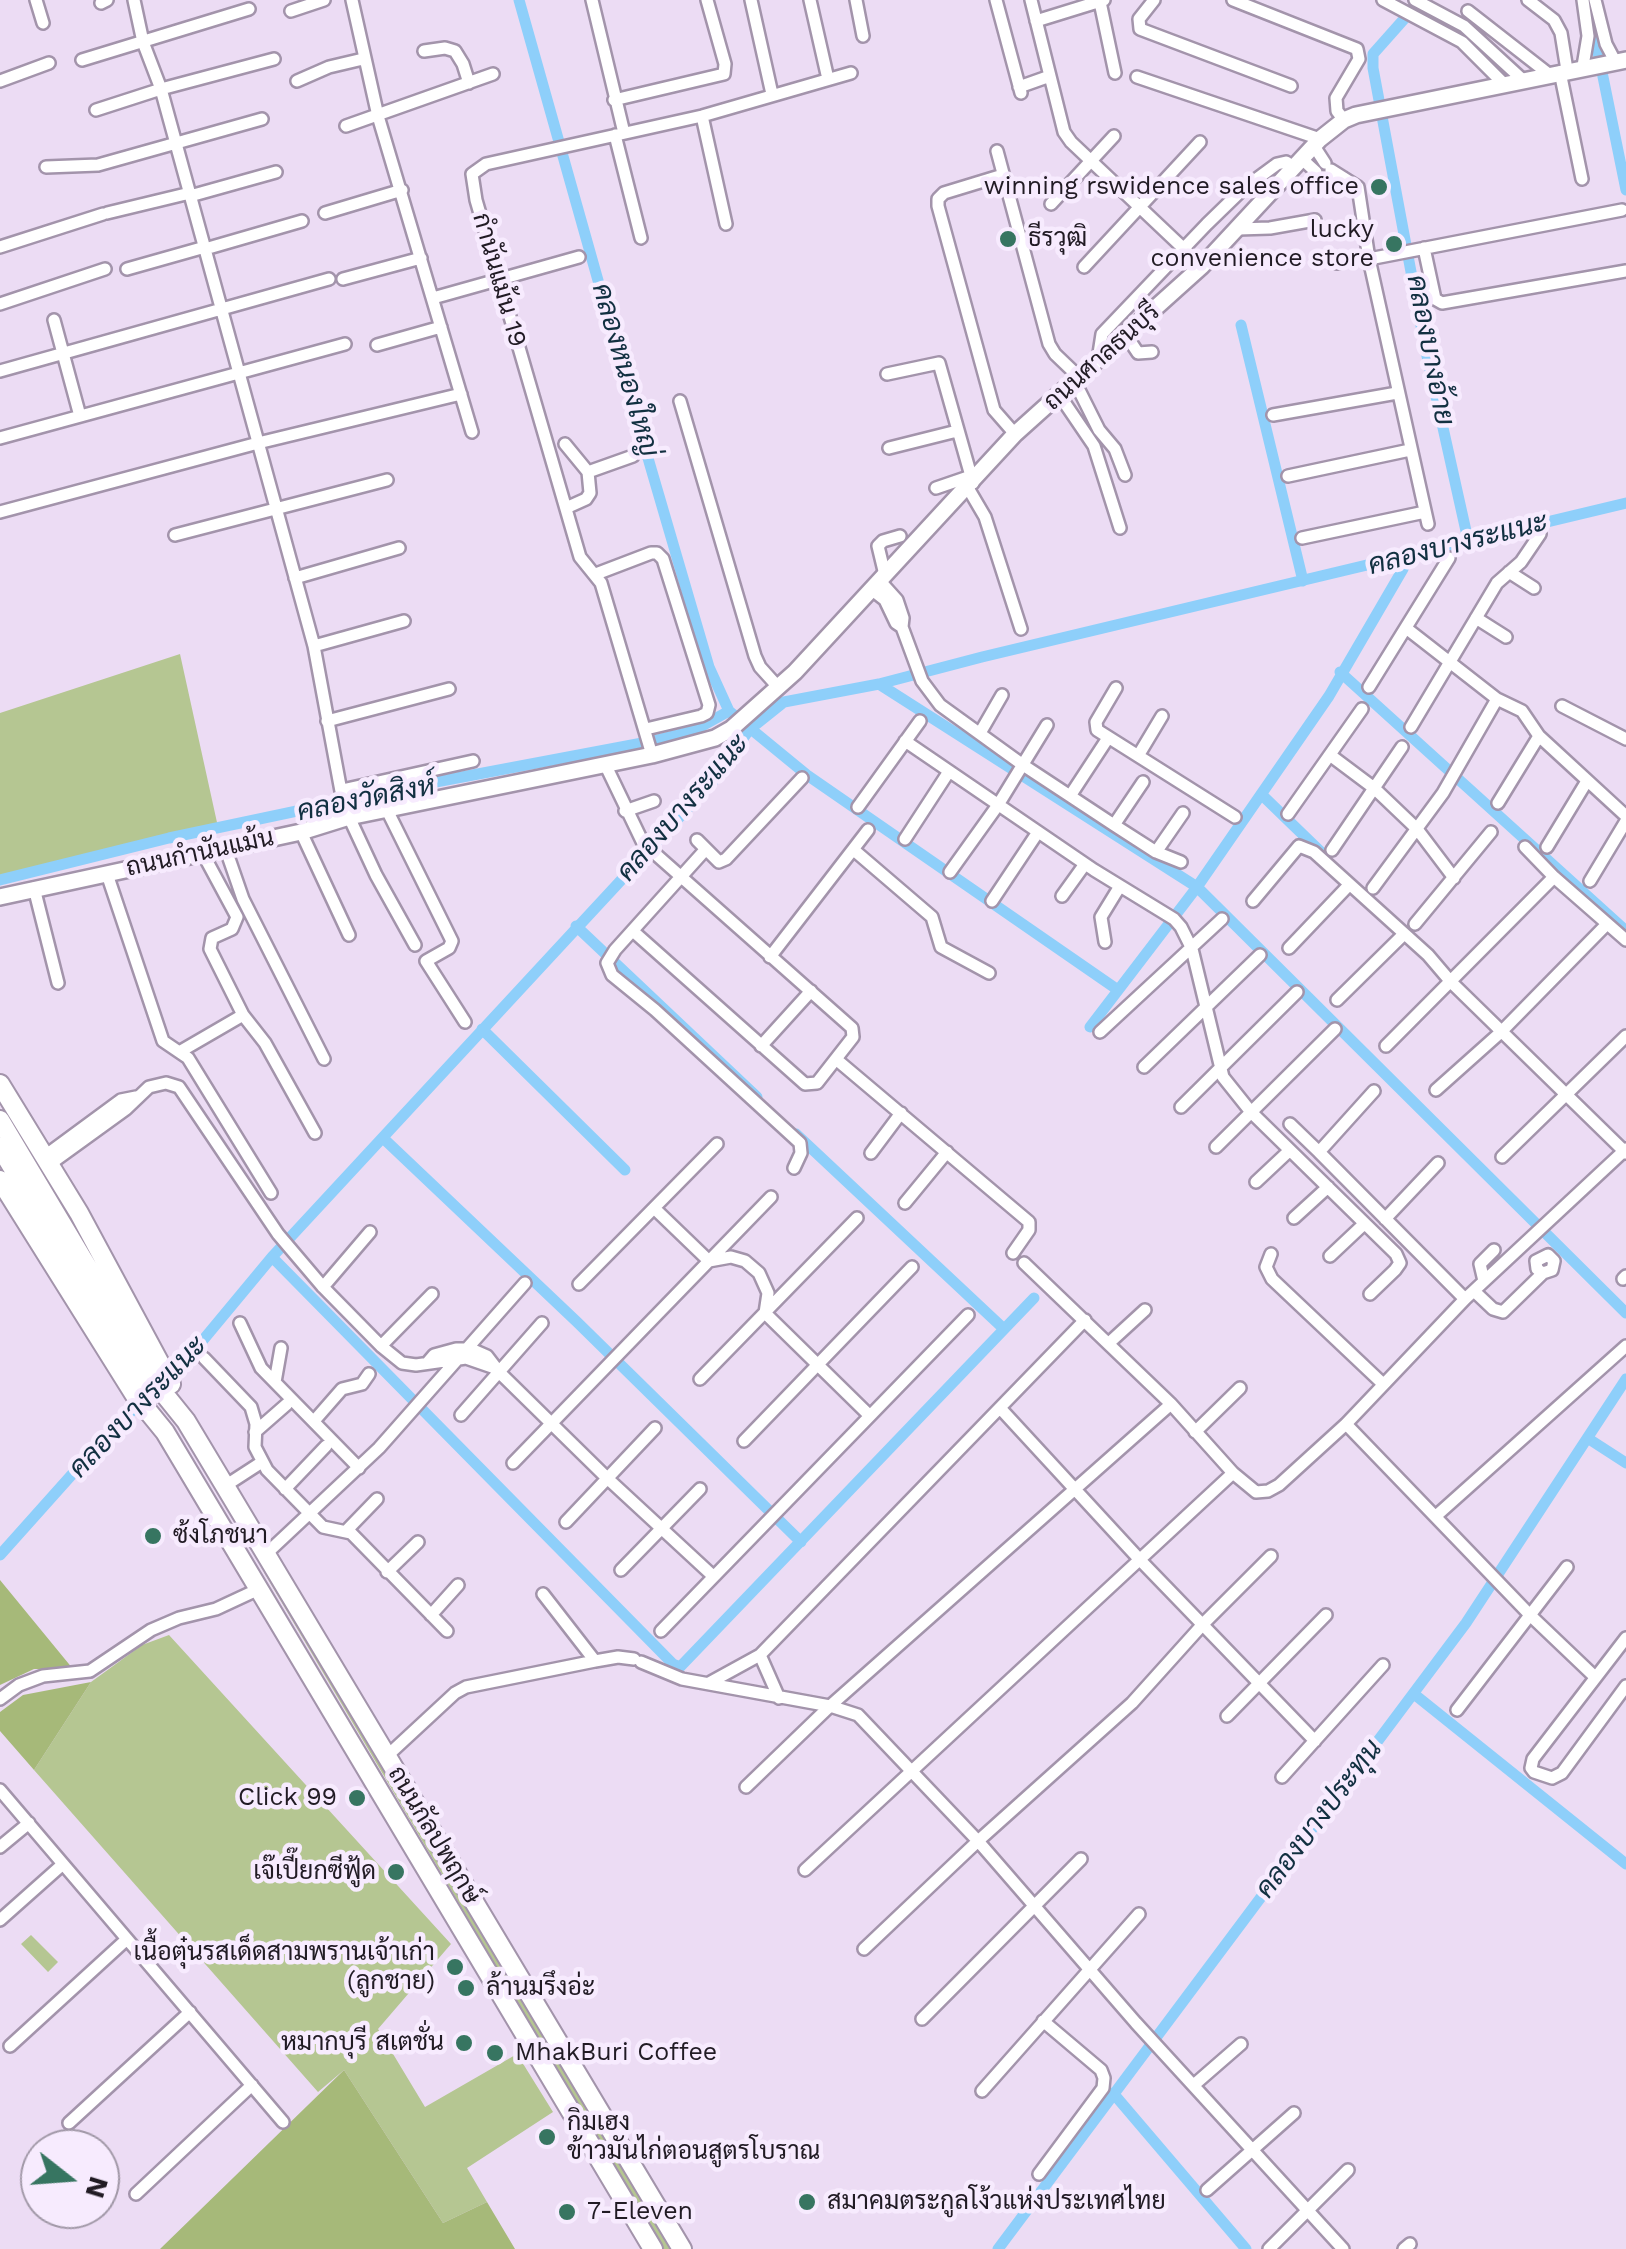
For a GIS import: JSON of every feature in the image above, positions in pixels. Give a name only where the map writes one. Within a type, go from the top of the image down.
[{"type":"main road","name":"ถนนกัลปพฤกษ์","points":[[0,1084],[48,1160],[152,1388],[165,1432],[653,2249]]},
{"type":"main road","name":"ถนนกัลปพฤกษ์","points":[[0,1120],[17,1178],[152,1388],[186,1422],[682,2249]]},
{"type":"main road","name":"ถนนกัลปพฤกษ์","points":[[0,1148],[152,1388]]},
{"type":"street","points":[[36,0],[43,23]]},
{"type":"street","points":[[134,0],[314,646],[345,806],[376,875],[415,945]]},
{"type":"street","points":[[291,12],[324,0]]},
{"type":"street","points":[[352,0],[378,116],[472,432]]},
{"type":"street","points":[[592,0],[640,238]]},
{"type":"street","points":[[614,100],[722,76],[725,64],[707,0]]},
{"type":"street","points":[[751,0],[772,94]]},
{"type":"street","points":[[810,0],[828,79]]},
{"type":"street","points":[[856,0],[863,36]]},
{"type":"street","points":[[996,0],[1020,90],[1050,76]]},
{"type":"street","points":[[1031,0],[1064,132],[1202,266]]},
{"type":"street","points":[[1154,0],[1139,20],[1140,29],[1290,86]]},
{"type":"street","points":[[1233,0],[1358,49],[1359,59],[1336,98],[1337,111],[1344,120]]},
{"type":"street","points":[[1383,0],[1462,36],[1524,81]]},
{"type":"street","points":[[1415,0],[1460,24],[1462,36],[1504,84]]},
{"type":"street","points":[[1528,0],[1554,20],[1588,66]]},
{"type":"street","points":[[1582,0],[1588,36],[1582,179]]},
{"type":"street","points":[[1588,66],[1606,44],[1594,0]]},
{"type":"street","points":[[1036,21],[1102,1],[1115,74]]},
{"type":"street","points":[[82,60],[249,9]]},
{"type":"street","points":[[1468,11],[1588,66]]},
{"type":"street","points":[[424,51],[454,51],[463,64],[468,83]]},
{"type":"street","points":[[297,81],[329,67],[363,59]]},
{"type":"street","points":[[96,110],[274,60]]},
{"type":"street","points":[[0,81],[49,64]]},
{"type":"street","name":"ถนนศาลธนบุรี","points":[[746,717],[779,688],[1015,434],[1202,266],[1317,142],[1344,120],[1588,66]]},
{"type":"street","name":"กำนันแม้น 19","points":[[649,741],[593,572],[580,557],[499,282],[472,174],[486,164],[702,116],[850,73]]},
{"type":"street","points":[[346,126],[493,74]]},
{"type":"street","points":[[1137,78],[1317,142],[1324,171]]},
{"type":"street","points":[[702,116],[726,224]]},
{"type":"street","points":[[46,168],[98,164],[262,119]]},
{"type":"street","points":[[1051,204],[1114,136]]},
{"type":"street","points":[[1084,267],[1200,142]]},
{"type":"street","points":[[996,151],[1049,344],[1077,379],[1098,430],[1115,449],[1126,475]]},
{"type":"street","points":[[1098,360],[1102,334],[1243,189],[1282,162],[1324,171],[1358,187],[1369,257],[1426,518],[1302,538]]},
{"type":"street","points":[[0,246],[105,213],[276,172]]},
{"type":"street","points":[[1267,172],[1271,192]]},
{"type":"street","points":[[1003,175],[944,193],[938,206],[994,410],[1015,434]]},
{"type":"street","points":[[325,213],[402,190]]},
{"type":"street","points":[[1337,263],[1622,210]]},
{"type":"street","points":[[1238,229],[1314,220]]},
{"type":"street","points":[[127,269],[302,221]]},
{"type":"street","points":[[1413,250],[1435,299],[1442,303],[1626,271]]},
{"type":"street","points":[[433,298],[579,257]]},
{"type":"street","points":[[344,278],[421,258]]},
{"type":"street","points":[[0,288],[2,303],[105,269]]},
{"type":"street","points":[[0,371],[329,278]]},
{"type":"street","points":[[54,320],[80,416]]},
{"type":"street","points":[[377,345],[441,327]]},
{"type":"street","points":[[1126,335],[1138,354],[1152,352]]},
{"type":"street","points":[[0,438],[345,344]]},
{"type":"street","points":[[887,374],[939,362],[970,482],[986,516],[1021,629]]},
{"type":"street","points":[[1273,415],[1397,393]]},
{"type":"street","points":[[0,512],[461,394]]},
{"type":"street","points":[[1060,396],[1094,446],[1120,528]]},
{"type":"street","points":[[680,400],[755,656],[760,668],[779,688]]},
{"type":"street","points":[[888,448],[956,431]]},
{"type":"street","points":[[566,444],[588,472],[589,496],[566,508]]},
{"type":"street","points":[[1288,476],[1410,450]]},
{"type":"street","points":[[588,472],[634,456]]},
{"type":"street","points":[[175,534],[387,480]]},
{"type":"street","points":[[936,488],[970,482]]},
{"type":"street","points":[[1411,727],[1497,583],[1526,556],[1540,534]]},
{"type":"street","points":[[900,536],[878,546],[879,581],[897,600],[902,627],[922,681],[940,704],[980,733],[1018,773],[1070,796],[1156,852],[1182,862]]},
{"type":"street","points":[[295,578],[399,548]]},
{"type":"street","points":[[593,572],[651,553],[657,553],[663,560],[709,704],[707,713],[649,741]]},
{"type":"street","points":[[593,572],[621,557]]},
{"type":"street","points":[[1369,687],[1449,558]]},
{"type":"street","points":[[1508,572],[1534,588]]},
{"type":"street","points":[[1476,618],[1506,637]]},
{"type":"street","points":[[314,646],[404,621]]},
{"type":"street","points":[[1406,628],[1497,699],[1522,712],[1539,736],[1626,819],[1590,881]]},
{"type":"street","points":[[1116,688],[1096,722],[1096,730],[1235,818]]},
{"type":"street","points":[[327,722],[449,689]]},
{"type":"street","points":[[980,733],[1002,696]]},
{"type":"street","points":[[1373,888],[1442,793],[1497,699]]},
{"type":"street","points":[[1562,706],[1626,739]]},
{"type":"street","points":[[1288,814],[1362,709]]},
{"type":"street","points":[[1138,756],[1162,716]]},
{"type":"street","name":"ถนนกำนันแม้น","points":[[0,897],[301,832],[345,806],[387,810],[605,764],[649,741],[731,730],[746,717]]},
{"type":"street","points":[[858,807],[920,721]]},
{"type":"street","points":[[950,872],[998,805],[1047,725]]},
{"type":"street","points":[[1498,803],[1539,736]]},
{"type":"street","points":[[1070,796],[1108,738]]},
{"type":"street","points":[[905,741],[1085,864],[1169,915],[1192,949],[1220,1069],[1251,1112],[1400,1262],[1370,1294]]},
{"type":"street","points":[[1332,850],[1402,748]]},
{"type":"street","points":[[1330,755],[1417,829],[1454,878]]},
{"type":"street","points":[[345,806],[473,762]]},
{"type":"street","points":[[605,764],[625,811],[656,858],[852,1028],[853,1037],[817,1083],[810,1086],[796,1078],[634,932]]},
{"type":"street","points":[[905,839],[948,772]]},
{"type":"street","points":[[794,1168],[802,1153],[800,1143],[612,974],[607,964],[679,878],[702,844],[720,862],[726,860],[802,778]]},
{"type":"street","points":[[1548,847],[1587,781]]},
{"type":"street","points":[[1114,825],[1143,782]]},
{"type":"street","points":[[625,811],[654,801]]},
{"type":"street","points":[[387,810],[452,941],[449,948],[426,961],[465,1022]]},
{"type":"street","points":[[1156,852],[1184,813]]},
{"type":"street","points":[[770,957],[868,830]]},
{"type":"street","points":[[301,832],[349,935]]},
{"type":"street","points":[[992,900],[1038,832]]},
{"type":"street","points":[[1415,924],[1490,832]]},
{"type":"street","points":[[1024,1263],[1171,1404],[1233,1474],[1256,1492],[1268,1491],[1346,1424],[1469,1295],[1625,1151],[1501,1032],[1428,955],[1314,852],[1299,846],[1254,900]]},
{"type":"street","points":[[225,847],[243,899],[324,1059]]},
{"type":"street","points":[[1526,847],[1554,878],[1626,940]]},
{"type":"street","points":[[855,851],[932,917],[941,947],[989,973]]},
{"type":"street","points":[[202,852],[236,912],[236,923],[212,938],[210,949],[243,1015],[265,1044],[315,1133]]},
{"type":"street","points":[[1062,896],[1085,864]]},
{"type":"street","points":[[106,874],[163,1040],[181,1051],[270,1193]]},
{"type":"street","points":[[1386,1046],[1554,878]]},
{"type":"street","points":[[1105,942],[1101,917],[1120,886]]},
{"type":"street","points":[[1290,948],[1349,886]]},
{"type":"street","points":[[34,888],[58,983]]},
{"type":"street","points":[[1100,1032],[1222,919]]},
{"type":"street","points":[[1436,1090],[1501,1032],[1607,924]]},
{"type":"street","points":[[1338,1000],[1403,935]]},
{"type":"street","points":[[1144,1067],[1260,955]]},
{"type":"street","points":[[761,1046],[811,991]]},
{"type":"street","points":[[1181,1106],[1297,992]]},
{"type":"street","points":[[181,1051],[243,1015]]},
{"type":"street","points":[[1216,1148],[1335,1028]]},
{"type":"street","points":[[1502,1157],[1626,1036]]},
{"type":"street","points":[[837,1060],[1029,1222],[1029,1230],[1014,1253]]},
{"type":"street","points":[[48,1160],[121,1100],[136,1097],[159,1083],[179,1087],[278,1234],[322,1287],[381,1346],[402,1362],[416,1365],[440,1364],[462,1353]]},
{"type":"street","points":[[1319,1152],[1374,1091]]},
{"type":"street","points":[[871,1153],[901,1114]]},
{"type":"street","points":[[1290,1124],[1385,1219],[1469,1295],[1503,1312],[1540,1267],[1525,1264],[1514,1255]]},
{"type":"street","points":[[579,1284],[716,1144]]},
{"type":"street","points":[[1256,1182],[1289,1151]]},
{"type":"street","points":[[905,1203],[947,1152]]},
{"type":"street","points":[[1385,1219],[1438,1164]]},
{"type":"street","points":[[1294,1218],[1328,1187]]},
{"type":"street","points":[[513,1463],[771,1196]]},
{"type":"street","points":[[654,1208],[708,1261]]},
{"type":"street","points":[[700,1379],[856,1218]]},
{"type":"street","points":[[1330,1256],[1364,1224]]},
{"type":"street","points":[[322,1287],[370,1232]]},
{"type":"street","points":[[1484,1281],[1480,1264],[1494,1250]]},
{"type":"street","points":[[1272,1254],[1266,1267],[1272,1279],[1382,1384]]},
{"type":"street","points":[[708,1261],[746,1261],[759,1274],[768,1293],[765,1314]]},
{"type":"street","points":[[744,1441],[912,1267]]},
{"type":"street","points":[[266,1554],[359,1468],[524,1284]]},
{"type":"street","points":[[381,1346],[432,1294]]},
{"type":"street","points":[[1109,1343],[1145,1310]]},
{"type":"street","points":[[765,1314],[869,1415]]},
{"type":"street","points":[[661,1631],[968,1314]]},
{"type":"street","points":[[709,1683],[760,1656],[1085,1320]]},
{"type":"street","points":[[240,1323],[260,1368],[359,1468]]},
{"type":"street","points":[[461,1415],[542,1323]]},
{"type":"street","points":[[1436,1516],[1626,1346]]},
{"type":"street","points":[[275,1382],[280,1348]]},
{"type":"street","points":[[462,1353],[498,1371],[713,1576]]},
{"type":"street","points":[[204,1358],[250,1407],[255,1447],[262,1462],[285,1489],[324,1527],[347,1530],[447,1631]]},
{"type":"street","points":[[314,1421],[342,1389],[362,1384],[369,1374]]},
{"type":"street","points":[[1195,1432],[1240,1388]]},
{"type":"street","points":[[255,1432],[287,1404]]},
{"type":"street","points":[[746,1787],[830,1706],[1171,1404]]},
{"type":"street","points":[[1000,1408],[1315,1741]]},
{"type":"street","points":[[1346,1424],[1531,1616],[1596,1677]]},
{"type":"street","points":[[566,1522],[655,1428]]},
{"type":"street","points":[[285,1489],[326,1446]]},
{"type":"street","points":[[225,1486],[262,1462]]},
{"type":"street","points":[[805,1870],[1233,1474]]},
{"type":"street","points":[[621,1570],[700,1489]]},
{"type":"street","points":[[347,1530],[377,1499]]},
{"type":"street","points":[[387,1572],[418,1542]]},
{"type":"street","points":[[864,1949],[978,1840],[1132,1703],[1271,1556]]},
{"type":"street","points":[[1457,1710],[1566,1568]]},
{"type":"street","points":[[431,1615],[458,1585]]},
{"type":"street","points":[[0,1699],[19,1685],[43,1676],[90,1671],[151,1630],[258,1589]]},
{"type":"street","points":[[544,1594],[595,1661]]},
{"type":"street","points":[[1227,1716],[1326,1615]]},
{"type":"street","points":[[1626,1638],[1533,1759],[1531,1768],[1552,1778],[1562,1773],[1626,1686]]},
{"type":"street","points":[[760,1656],[779,1698]]},
{"type":"street","points":[[387,1756],[454,1692],[595,1661],[637,1660],[682,1678],[830,1706],[858,1715],[978,1840],[1136,2023],[1343,2249]]},
{"type":"street","points":[[1282,1777],[1383,1666]]},
{"type":"street","points":[[0,1790],[283,2122]]},
{"type":"street","points":[[0,1848],[28,1823]]},
{"type":"street","points":[[922,2019],[1080,1860]]},
{"type":"street","points":[[0,1920],[63,1864]]},
{"type":"street","points":[[982,2092],[1139,1914]]},
{"type":"street","points":[[10,2046],[127,1939]]},
{"type":"street","points":[[68,2123],[190,2012]]},
{"type":"street","points":[[1039,2174],[1103,2088],[1104,2078],[1101,2070],[1043,2021]]},
{"type":"street","points":[[1194,2084],[1241,2044]]},
{"type":"street","points":[[136,2194],[252,2085]]},
{"type":"street","points":[[1207,2190],[1294,2113]]},
{"type":"street","points":[[1268,2249],[1348,2170]]},
{"type":"green space","points":[[180,654],[218,827],[0,876],[0,713]]},
{"type":"green space","points":[[259,1564],[349,1706],[674,2249],[663,2249]]},
{"type":"green space","points":[[0,1580],[73,1669],[34,1669],[0,1685]]},
{"type":"green space","points":[[169,1635],[451,1944],[378,2029],[425,2107],[517,2054],[553,2112],[467,2168],[487,2202],[443,2223],[344,2070],[318,2092],[34,1770],[91,1682],[142,1645]]},
{"type":"green space","points":[[91,1682],[34,1770],[0,1731],[0,1712],[23,1695]]},
{"type":"green space","points":[[31,1935],[58,1962],[48,1972],[21,1944]]},
{"type":"green space","points":[[344,2070],[443,2223],[487,2202],[515,2249],[160,2249]]},
{"type":"waterway","name":"คลองหนองใหญ่","points":[[519,0],[709,667],[729,711],[807,775],[1118,990]]},
{"type":"waterway","points":[[1589,8],[1626,190]]},
{"type":"waterway","name":"คลองบางอ้าย","points":[[1413,9],[1373,54],[1373,68],[1425,347],[1468,540]]},
{"type":"waterway","points":[[1241,325],[1303,581]]},
{"type":"waterway","name":"คลองบางระแนะ","points":[[165,1382],[272,1257],[713,781],[749,730],[784,702],[879,684],[1626,503]]},
{"type":"waterway","points":[[1090,1027],[1197,887],[1329,696],[1403,569],[1406,555]]},
{"type":"waterway","points":[[1340,672],[1626,931]]},
{"type":"waterway","points":[[879,684],[1197,887],[1626,1313]]},
{"type":"waterway","name":"คลองวัดสิงห์","points":[[0,880],[169,838],[653,741],[693,731],[729,711]]},
{"type":"waterway","points":[[1261,794],[1326,857]]},
{"type":"waterway","points":[[576,926],[757,1097]]},
{"type":"waterway","points":[[482,1029],[625,1170]]},
{"type":"waterway","points":[[796,1134],[1004,1329]]},
{"type":"waterway","points":[[383,1138],[801,1542]]},
{"type":"waterway","points":[[272,1257],[680,1667],[1034,1298]]},
{"type":"waterway","name":"คลองบางประทุน","points":[[998,2249],[1466,1623],[1626,1379]]},
{"type":"waterway","name":"คลองบางระแนะ","points":[[0,1555],[118,1423],[143,1401]]},
{"type":"waterway","points":[[1592,1441],[1626,1463]]},
{"type":"waterway","points":[[1414,1694],[1626,1864]]},
{"type":"waterway","points":[[1113,2093],[1246,2249]]},
{"type":"place","name":"winning rswidence sales office","points":[[1379,187]]},
{"type":"place","name":"ธีรวุฒิ","points":[[1008,239]]},
{"type":"place","name":"lucky convenience store","points":[[1394,244]]},
{"type":"place","name":"ซ้งโภชนา","points":[[153,1536]]},
{"type":"place","name":"Click 99","points":[[357,1798]]},
{"type":"place","name":"เจ๊เปี๊ยกซีฟู้ด","points":[[396,1872]]},
{"type":"place","name":"เนื้อตุ๋นรสเด็ดสามพรานเจ้าเก่า (ลูกชาย)","points":[[455,1967]]},
{"type":"place","name":"ล้านมรึงอ่ะ","points":[[466,1988]]},
{"type":"place","name":"หมากบุรี สเตชั่น","points":[[464,2043]]},
{"type":"place","name":"MhakBuri Coffee","points":[[495,2053]]},
{"type":"place","name":"กิมเฮง ข้าวมันไก่ตอนสูตรโบราณ","points":[[547,2137]]},
{"type":"place","name":"สมาคมตระกูลโง้วแห่งประเทศไทย","points":[[807,2202]]},
{"type":"place","name":"7-Eleven","points":[[567,2212]]}]
